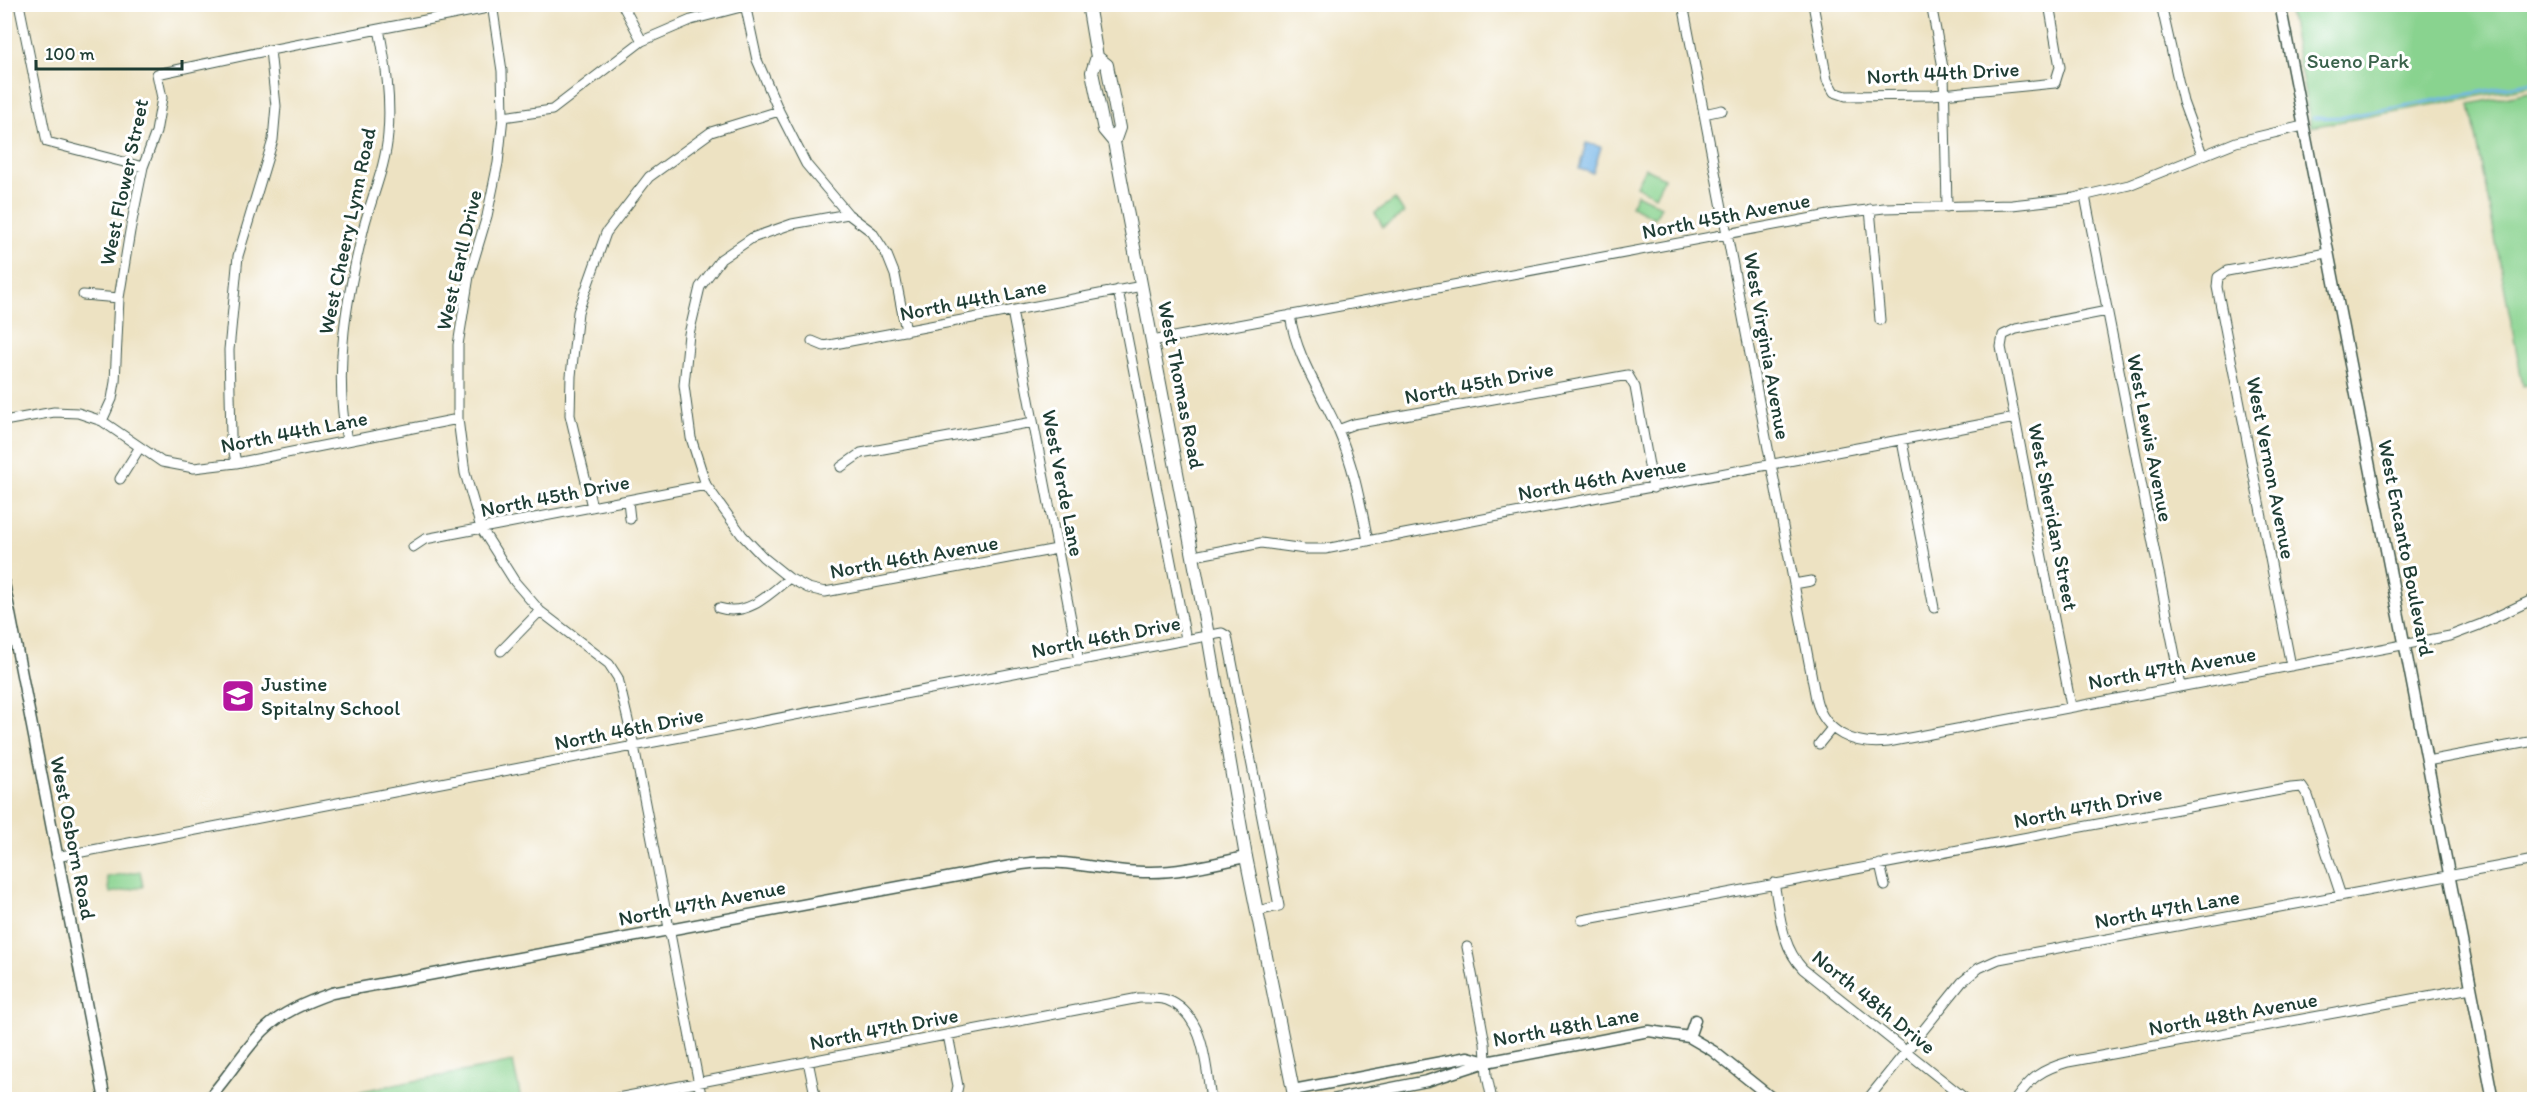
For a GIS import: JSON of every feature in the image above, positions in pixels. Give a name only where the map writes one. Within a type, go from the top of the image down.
[{"type":"main road","name":"West Thomas Road","points":[[1088,4],[1097,57],[1092,72],[1095,88],[1104,130],[1114,142],[1194,556],[1246,857],[1294,1095]]},
{"type":"street","points":[[19,4],[47,142],[143,167]]},
{"type":"street","points":[[622,4],[642,41]]},
{"type":"street","name":"West Virginia Avenue","points":[[1683,4],[1818,708],[1832,728]]},
{"type":"street","name":"North 44th Drive","points":[[1813,4],[1827,80],[1834,92],[1846,96],[1945,94],[2055,83],[2060,67],[2049,4]]},
{"type":"street","points":[[1931,4],[1945,94],[1947,207]]},
{"type":"street","points":[[2161,4],[2183,102],[2202,154]]},
{"type":"street","name":"West Encanto Boulevard","points":[[2280,4],[2493,1100]]},
{"type":"street","points":[[503,117],[552,110],[642,41],[691,20],[745,5],[757,60],[779,111],[806,164],[848,214],[872,232],[887,255],[895,275],[906,331]]},
{"type":"street","points":[[237,462],[231,436],[229,350],[238,256],[273,140],[276,106],[270,50],[493,6]]},
{"type":"street","name":"West Earll Drive","points":[[493,6],[502,71],[503,117],[496,174],[462,312],[457,364],[458,419],[465,473],[481,528],[515,582],[540,611],[609,664],[623,691],[702,1100]]},
{"type":"street","name":"West Cheery Lynn Road","points":[[347,441],[342,414],[341,338],[349,289],[388,136],[386,64],[379,29]]},
{"type":"street","name":"West Flower Street","points":[[102,421],[111,399],[114,382],[118,298],[143,167],[156,132],[162,98],[157,74],[270,50]]},
{"type":"street","points":[[1704,114],[1722,110]]},
{"type":"street","points":[[592,507],[570,415],[571,376],[578,312],[606,233],[649,177],[711,132],[779,111]]},
{"type":"street","name":"North 45th Avenue","points":[[1152,341],[1834,214],[1870,209],[2012,206],[2085,196],[2129,185],[2202,154],[2252,137],[2303,126]]},
{"type":"street","name":"West Lewis Avenue","points":[[2085,196],[2181,686]]},
{"type":"street","points":[[1870,209],[1880,320]]},
{"type":"street","name":"North 46th Avenue","points":[[848,214],[792,224],[752,238],[721,259],[700,287],[689,334],[684,385],[691,438],[706,485],[742,535],[763,557],[789,578],[808,588],[825,592],[1057,549]]},
{"type":"street","name":"West Vernon Avenue","points":[[2291,666],[2217,287],[2218,277],[2227,271],[2327,253]]},
{"type":"street","name":"North 44th Lane","points":[[812,341],[824,346],[1142,286]]},
{"type":"street","name":"West Thomas Road","points":[[1118,290],[1186,639]]},
{"type":"street","name":"West Flower Street","points":[[83,295],[118,298]]},
{"type":"street","name":"West Verde Lane","points":[[1012,311],[1078,661]]},
{"type":"street","name":"West Sheridan Street","points":[[2071,706],[2001,347],[2002,335],[2016,329],[2107,311]]},
{"type":"street","points":[[1290,315],[1300,354],[1338,430],[1356,478],[1368,541]]},
{"type":"street","name":"North 45th Drive","points":[[1338,430],[1365,422],[1628,375],[1635,387],[1653,488]]},
{"type":"street","name":"North 44th Lane","points":[[4,421],[54,412],[78,413],[102,421],[162,462],[194,468],[237,462],[458,419]]},
{"type":"street","name":"North 46th Avenue","points":[[1194,556],[1262,543],[1305,549],[1325,549],[2015,418]]},
{"type":"street","points":[[841,467],[861,453],[1033,422]]},
{"type":"street","points":[[1902,441],[1934,608]]},
{"type":"street","points":[[120,479],[140,447]]},
{"type":"street","name":"North 45th Drive","points":[[414,547],[425,539],[706,485]]},
{"type":"street","points":[[628,501],[630,519]]},
{"type":"street","points":[[719,608],[730,612],[752,607],[768,597],[789,578]]},
{"type":"street","points":[[1794,584],[1811,581]]},
{"type":"street","name":"West Osborn Road","points":[[4,583],[105,1100]]},
{"type":"street","name":"North 47th Avenue","points":[[1832,728],[1859,742],[1878,743],[2404,645],[2463,632],[2535,599]]},
{"type":"street","points":[[501,651],[540,611]]},
{"type":"street","points":[[1208,635],[1221,633],[1227,636],[1279,906],[1257,911]]},
{"type":"street","name":"North 46th Drive","points":[[56,857],[1208,635]]},
{"type":"street","points":[[1819,744],[1832,728]]},
{"type":"street","points":[[2427,761],[2535,741]]},
{"type":"street","name":"North 47th Drive","points":[[1582,920],[2291,788],[2302,788],[2308,796],[2341,896]]},
{"type":"street","name":"North 47th Avenue","points":[[207,1100],[262,1032],[285,1014],[332,993],[1038,861],[1081,863],[1150,872],[1182,869],[1246,857]]},
{"type":"street","name":"North 47th Lane","points":[[1867,1100],[1962,982],[1979,968],[1999,959],[2535,860]]},
{"type":"street","points":[[1880,864],[1885,886]]},
{"type":"street","name":"North 48th Drive","points":[[1774,883],[1786,946],[1793,959],[1967,1100]]},
{"type":"street","points":[[1467,947],[1485,1043],[1492,1100]]},
{"type":"street","name":"North 48th Avenue","points":[[2015,1100],[2031,1078],[2068,1062],[2471,988]]},
{"type":"street","name":"North 47th Drive","points":[[608,1100],[1139,998],[1168,1000],[1188,1015],[1201,1041],[1211,1100]]},
{"type":"street","points":[[1689,1036],[1695,1020]]},
{"type":"street","name":"North 48th Lane","points":[[1332,1100],[1427,1081],[1486,1062],[1649,1031],[1689,1036],[1713,1051],[1774,1100]]},
{"type":"street","points":[[948,1035],[958,1086],[955,1100]]},
{"type":"street","name":"North 48th Lane","points":[[1294,1095],[1468,1057],[1486,1062]]},
{"type":"street","points":[[808,1061],[816,1100]]},
{"type":"green space","name":"Sueno Park","points":[[2288,5],[2534,5],[2534,86],[2311,127]]},
{"type":"green space","points":[[2534,91],[2534,384],[2523,386],[2470,104]]},
{"type":"green space","points":[[1645,168],[1664,178],[1655,196],[1636,186]]},
{"type":"green space","points":[[1637,194],[1661,206],[1655,218],[1631,206]]},
{"type":"green space","points":[[1395,199],[1404,213],[1383,227],[1375,213]]},
{"type":"green space","points":[[140,871],[143,887],[110,893],[107,877]]},
{"type":"green space","points":[[513,1062],[521,1099],[320,1099]]},
{"type":"water","points":[[1586,143],[1601,147],[1593,173],[1579,169]]},
{"type":"waterway","points":[[2313,118],[2344,117],[2534,82]]},
{"type":"place","name":"Justine Spitalny School","points":[[238,696]]}]
